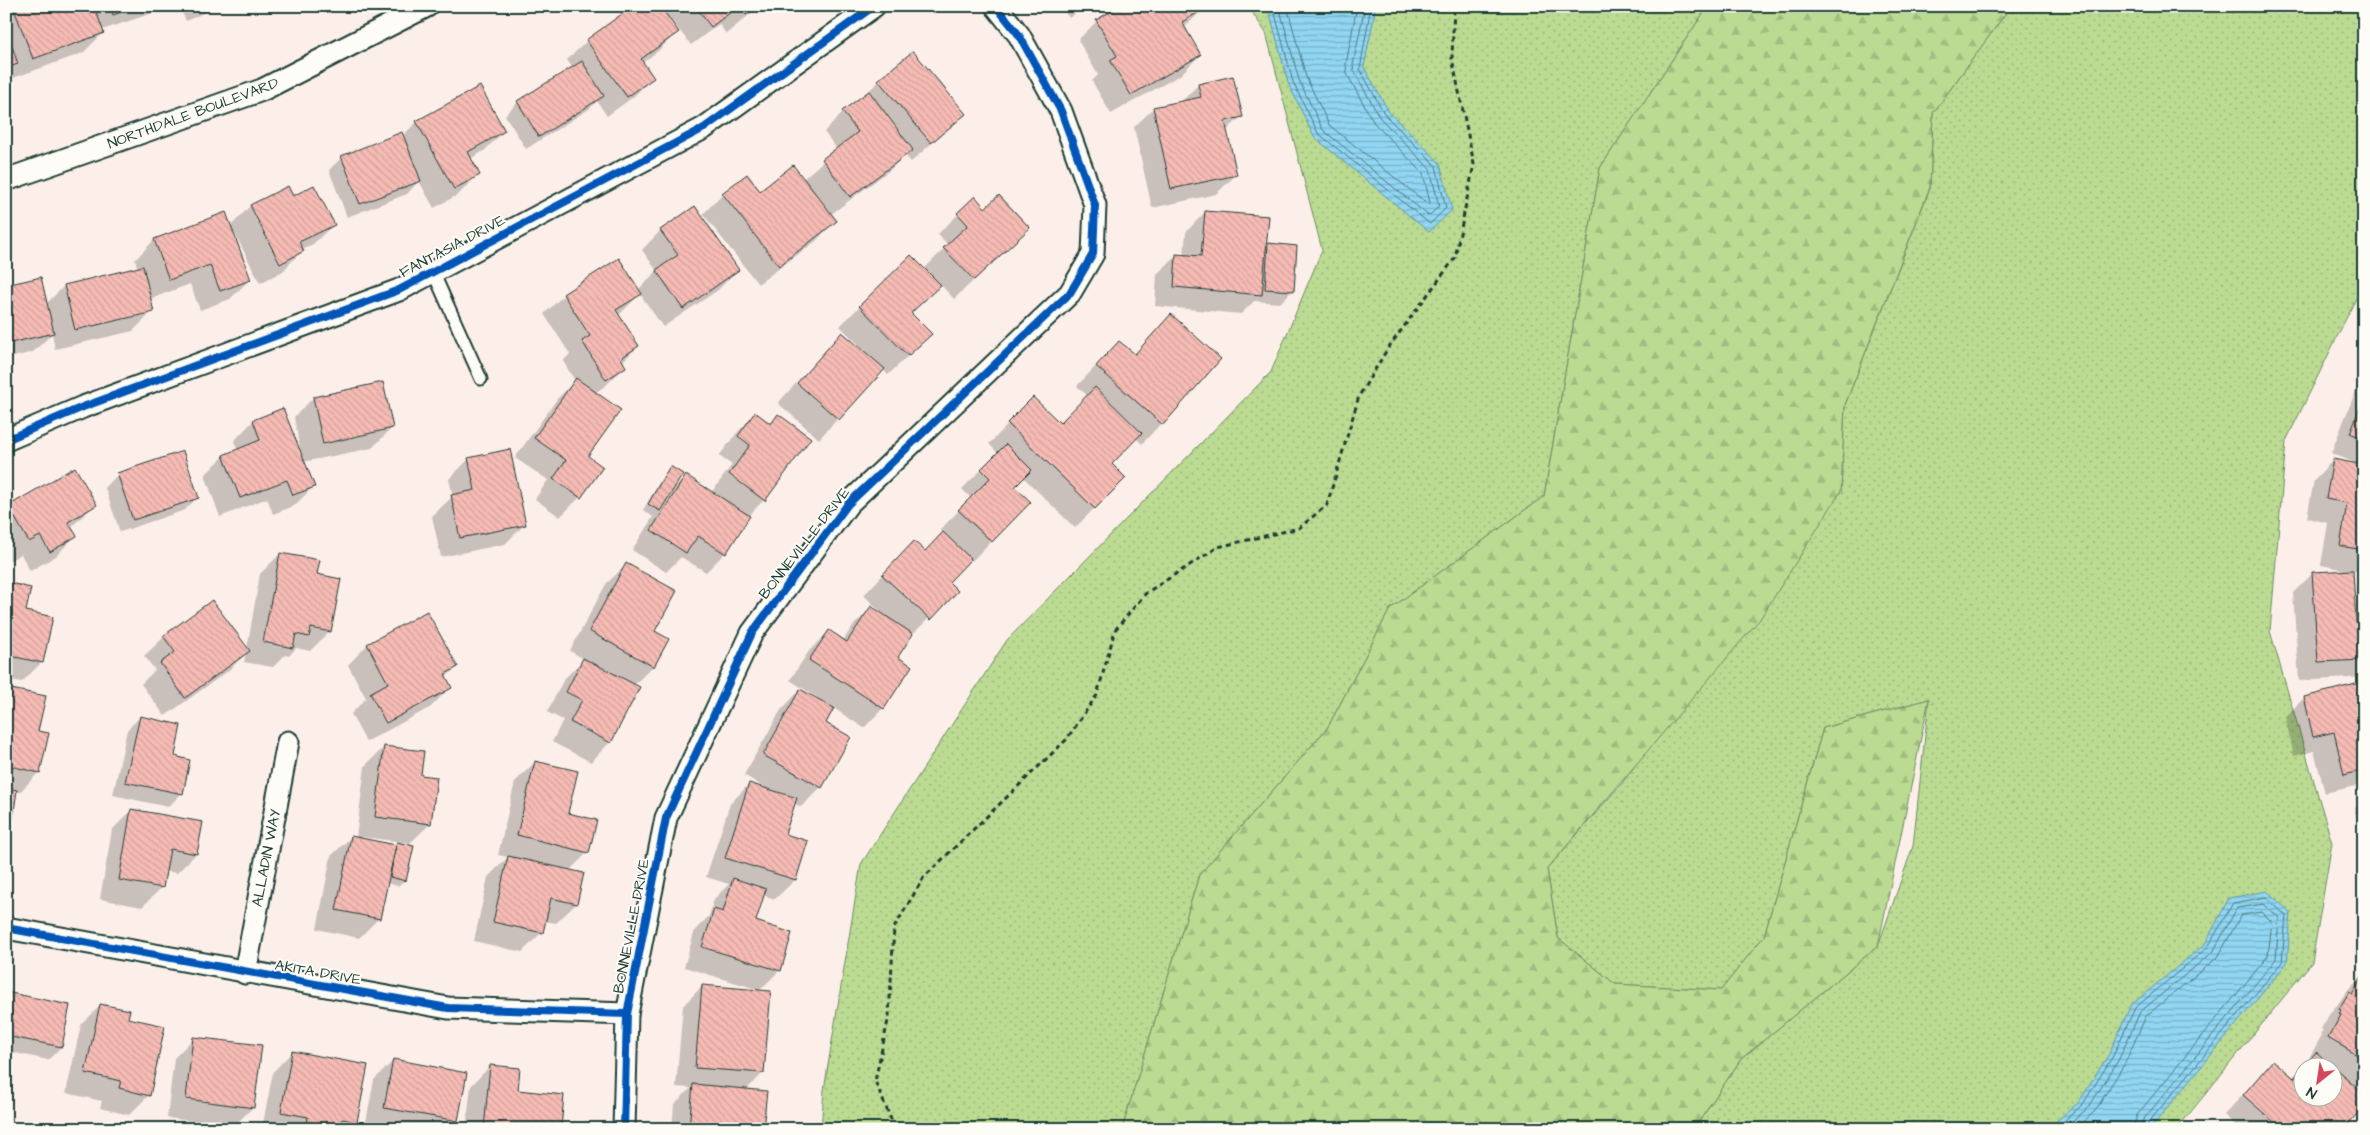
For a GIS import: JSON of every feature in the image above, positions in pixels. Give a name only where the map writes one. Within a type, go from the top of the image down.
[{"type":"street","name":"NORTHDALE BOULEVARD","points":[[6,180],[262,90],[427,6]]},
{"type":"street","name":"FANTASIA DRIVE","points":[[6,440],[83,407],[399,290],[704,128],[874,6]]},
{"type":"street","name":"BONNEVILLE DRIVE","points":[[624,1129],[627,1014],[666,818],[752,633],[848,504],[1070,293],[1093,254],[1095,206],[1061,111],[1019,35],[996,6]]},
{"type":"street","name":"ALLADIN WAY","points":[[245,973],[288,742]]},
{"type":"street","name":"AKITA DRIVE","points":[[6,928],[245,973],[448,1008],[627,1014]]},
{"type":"lane","points":[[433,272],[481,379]]},
{"type":"path","points":[[895,1129],[875,1081],[889,1016],[894,928],[924,877],[1066,740],[1098,695],[1115,630],[1146,593],[1218,547],[1299,528],[1327,505],[1359,396],[1388,348],[1455,258],[1474,164],[1452,58],[1454,6]]},
{"type":"green space","points":[[1248,6],[1708,6],[1600,168],[1544,496],[1390,609],[1328,727],[1199,875],[1122,1129],[821,1129],[824,1090],[861,864],[1007,640],[1271,372],[1322,250],[1266,33]]},
{"type":"green space","points":[[1708,6],[2011,6],[1933,113],[1930,187],[1845,405],[1841,491],[1760,619],[1547,869],[1558,938],[1615,984],[1721,990],[1764,936],[1823,728],[1929,699],[1878,946],[1741,1059],[1694,1129],[1122,1129],[1199,875],[1328,727],[1390,609],[1544,496],[1600,168]]},
{"type":"green space","points":[[2011,6],[2364,6],[2364,282],[2286,441],[2270,631],[2332,843],[2312,962],[2177,1129],[1694,1129],[1741,1059],[1878,946],[1913,846],[1929,699],[1823,728],[1764,936],[1721,990],[1615,984],[1558,938],[1547,869],[1622,783],[1841,491],[1845,405],[1930,188],[1933,113]]},
{"type":"water","points":[[1268,6],[1376,6],[1364,67],[1389,112],[1440,163],[1452,210],[1429,232],[1314,137],[1288,83]]},
{"type":"water","points":[[2267,891],[2291,913],[2287,963],[2150,1129],[2047,1129],[2079,1102],[2109,1054],[2131,1005],[2205,944],[2229,898]]},
{"type":"building","points":[[13,6],[94,6],[104,33],[33,59]]},
{"type":"building","points":[[110,6],[137,6],[113,15]]},
{"type":"building","points":[[633,6],[660,6],[679,32],[641,59],[654,78],[627,97],[586,40]]},
{"type":"building","points":[[695,6],[739,6],[711,27]]},
{"type":"building","points":[[739,6],[757,6],[746,15]]},
{"type":"building","points":[[1120,6],[1203,6],[1204,9],[1182,22],[1201,55],[1131,95],[1110,60],[1117,56],[1096,20]]},
{"type":"building","points":[[6,28],[18,64],[6,68]]},
{"type":"building","points":[[913,51],[966,114],[931,143],[878,80]]},
{"type":"building","points":[[582,61],[604,96],[539,137],[517,101]]},
{"type":"building","points":[[1233,76],[1243,117],[1225,121],[1237,175],[1171,189],[1153,107],[1201,97],[1198,84]]},
{"type":"building","points":[[480,86],[505,131],[468,152],[480,175],[454,189],[416,121]]},
{"type":"building","points":[[869,91],[913,150],[850,197],[822,159],[858,132],[842,111]]},
{"type":"building","points":[[402,132],[421,181],[360,204],[341,156]]},
{"type":"building","points":[[793,165],[837,221],[779,266],[722,193],[747,174],[760,191]]},
{"type":"building","points":[[314,185],[335,225],[299,242],[304,251],[280,264],[250,205],[288,186],[293,196]]},
{"type":"building","points":[[999,195],[1030,228],[974,280],[943,248],[968,225],[957,213],[975,196],[985,208]]},
{"type":"building","points":[[695,206],[739,270],[683,309],[656,270],[678,255],[660,230]]},
{"type":"building","points":[[1205,211],[1269,216],[1262,295],[1174,287],[1176,254],[1201,256]]},
{"type":"building","points":[[226,212],[251,280],[220,291],[210,265],[169,280],[154,239]]},
{"type":"building","points":[[1268,243],[1297,246],[1294,291],[1265,289]]},
{"type":"building","points":[[911,255],[941,285],[911,313],[932,334],[908,356],[859,306]]},
{"type":"building","points":[[619,258],[642,294],[616,310],[639,346],[621,358],[626,367],[606,380],[582,341],[590,336],[563,294]]},
{"type":"building","points":[[143,266],[154,312],[75,330],[64,285]]},
{"type":"building","points":[[41,277],[54,333],[6,344],[6,285]]},
{"type":"building","points":[[1171,314],[1221,359],[1163,425],[1096,366],[1119,341],[1135,354]]},
{"type":"building","points":[[842,332],[885,369],[839,420],[797,383]]},
{"type":"building","points":[[576,378],[621,410],[588,456],[603,467],[581,498],[553,479],[566,460],[534,438]]},
{"type":"building","points":[[383,382],[393,428],[323,444],[313,397]]},
{"type":"building","points":[[1095,387],[1142,433],[1112,464],[1126,478],[1095,509],[1007,423],[1033,397],[1060,423]]},
{"type":"building","points":[[2364,397],[2364,439],[2350,433]]},
{"type":"building","points":[[283,408],[315,487],[293,495],[287,480],[240,498],[223,455],[260,440],[253,420]]},
{"type":"building","points":[[755,412],[771,424],[778,414],[811,438],[765,501],[729,474],[750,445],[738,436]]},
{"type":"building","points":[[1006,444],[1032,470],[1015,487],[1031,502],[992,542],[958,510],[990,478],[981,469]]},
{"type":"building","points":[[510,449],[526,525],[460,538],[451,495],[475,490],[468,458]]},
{"type":"building","points":[[183,451],[199,498],[133,520],[117,473]]},
{"type":"building","points":[[2333,459],[2364,465],[2364,550],[2340,546],[2347,503],[2326,499]]},
{"type":"building","points":[[670,466],[683,474],[660,511],[648,504]]},
{"type":"building","points":[[75,467],[97,505],[68,522],[77,536],[50,552],[40,536],[29,542],[8,506]]},
{"type":"building","points":[[686,475],[750,516],[726,554],[698,536],[686,553],[651,530]]},
{"type":"building","points":[[943,532],[971,559],[949,582],[958,591],[931,620],[882,575],[914,541],[925,551]]},
{"type":"building","points":[[280,553],[320,560],[317,574],[341,579],[331,632],[311,628],[309,637],[296,634],[293,648],[263,642]]},
{"type":"building","points":[[626,563],[677,591],[655,631],[669,639],[654,667],[589,631]]},
{"type":"building","points":[[2353,570],[2356,622],[2364,622],[2364,660],[2318,662],[2312,572]]},
{"type":"building","points":[[6,582],[31,588],[26,611],[53,617],[43,663],[6,655]]},
{"type":"building","points":[[212,600],[250,651],[185,698],[160,663],[175,652],[163,636]]},
{"type":"building","points":[[871,606],[913,634],[898,657],[912,666],[884,709],[809,660],[829,630],[847,642]]},
{"type":"building","points":[[427,611],[458,667],[445,674],[452,688],[386,723],[370,693],[388,683],[367,644]]},
{"type":"building","points":[[583,658],[640,687],[611,743],[570,722],[582,700],[566,692]]},
{"type":"building","points":[[2364,682],[2364,770],[2344,775],[2334,732],[2313,737],[2304,697]]},
{"type":"building","points":[[6,688],[46,696],[38,731],[49,733],[40,773],[6,765]]},
{"type":"building","points":[[800,689],[834,708],[826,723],[851,737],[822,788],[763,755]]},
{"type":"building","points":[[140,716],[181,725],[175,756],[190,760],[183,794],[125,782]]},
{"type":"building","points":[[384,746],[424,751],[421,775],[437,777],[431,824],[375,817]]},
{"type":"building","points":[[535,761],[578,771],[568,813],[597,820],[589,853],[517,835]]},
{"type":"building","points":[[749,783],[797,798],[785,834],[808,841],[796,880],[725,858]]},
{"type":"building","points":[[6,788],[17,790],[7,861],[6,861]]},
{"type":"building","points":[[131,809],[203,822],[197,854],[170,849],[163,888],[119,880]]},
{"type":"building","points":[[351,836],[396,845],[380,919],[336,910]]},
{"type":"building","points":[[397,842],[414,846],[406,881],[390,877]]},
{"type":"building","points":[[508,856],[584,873],[577,904],[551,898],[543,933],[493,922]]},
{"type":"building","points":[[733,878],[766,889],[756,921],[792,933],[781,971],[702,947],[714,909],[723,912]]},
{"type":"building","points":[[2364,973],[2364,1059],[2328,1038],[2341,1015],[2339,1014],[2341,1010],[2339,1009],[2349,992],[2352,994]]},
{"type":"building","points":[[702,985],[771,991],[764,1073],[695,1068]]},
{"type":"building","points":[[6,992],[70,1005],[62,1047],[6,1036]]},
{"type":"building","points":[[100,1004],[130,1010],[128,1018],[165,1026],[150,1096],[119,1088],[121,1081],[85,1073]]},
{"type":"building","points":[[193,1037],[262,1045],[254,1108],[186,1099]]},
{"type":"building","points":[[292,1051],[368,1065],[357,1122],[342,1119],[340,1129],[306,1129],[308,1117],[281,1112]]},
{"type":"building","points":[[2316,1052],[2323,1058],[2311,1058]]},
{"type":"building","points":[[393,1059],[467,1073],[458,1121],[384,1108]]},
{"type":"building","points":[[2273,1060],[2292,1076],[2292,1108],[2342,1108],[2342,1074],[2364,1093],[2364,1106],[2344,1129],[2282,1129],[2243,1095]]},
{"type":"building","points":[[490,1065],[520,1068],[518,1090],[564,1095],[561,1129],[484,1129]]},
{"type":"building","points":[[693,1084],[767,1091],[763,1129],[689,1129]]},
{"type":"cycle path","points":[[6,440],[83,407],[399,290],[704,128],[874,6]]},
{"type":"cycle path","points":[[624,1129],[627,1014],[666,818],[752,633],[848,504],[1070,293],[1093,254],[1095,205],[1061,111],[1019,35],[996,6]]},
{"type":"cycle path","points":[[6,928],[448,1008],[627,1014]]}]
